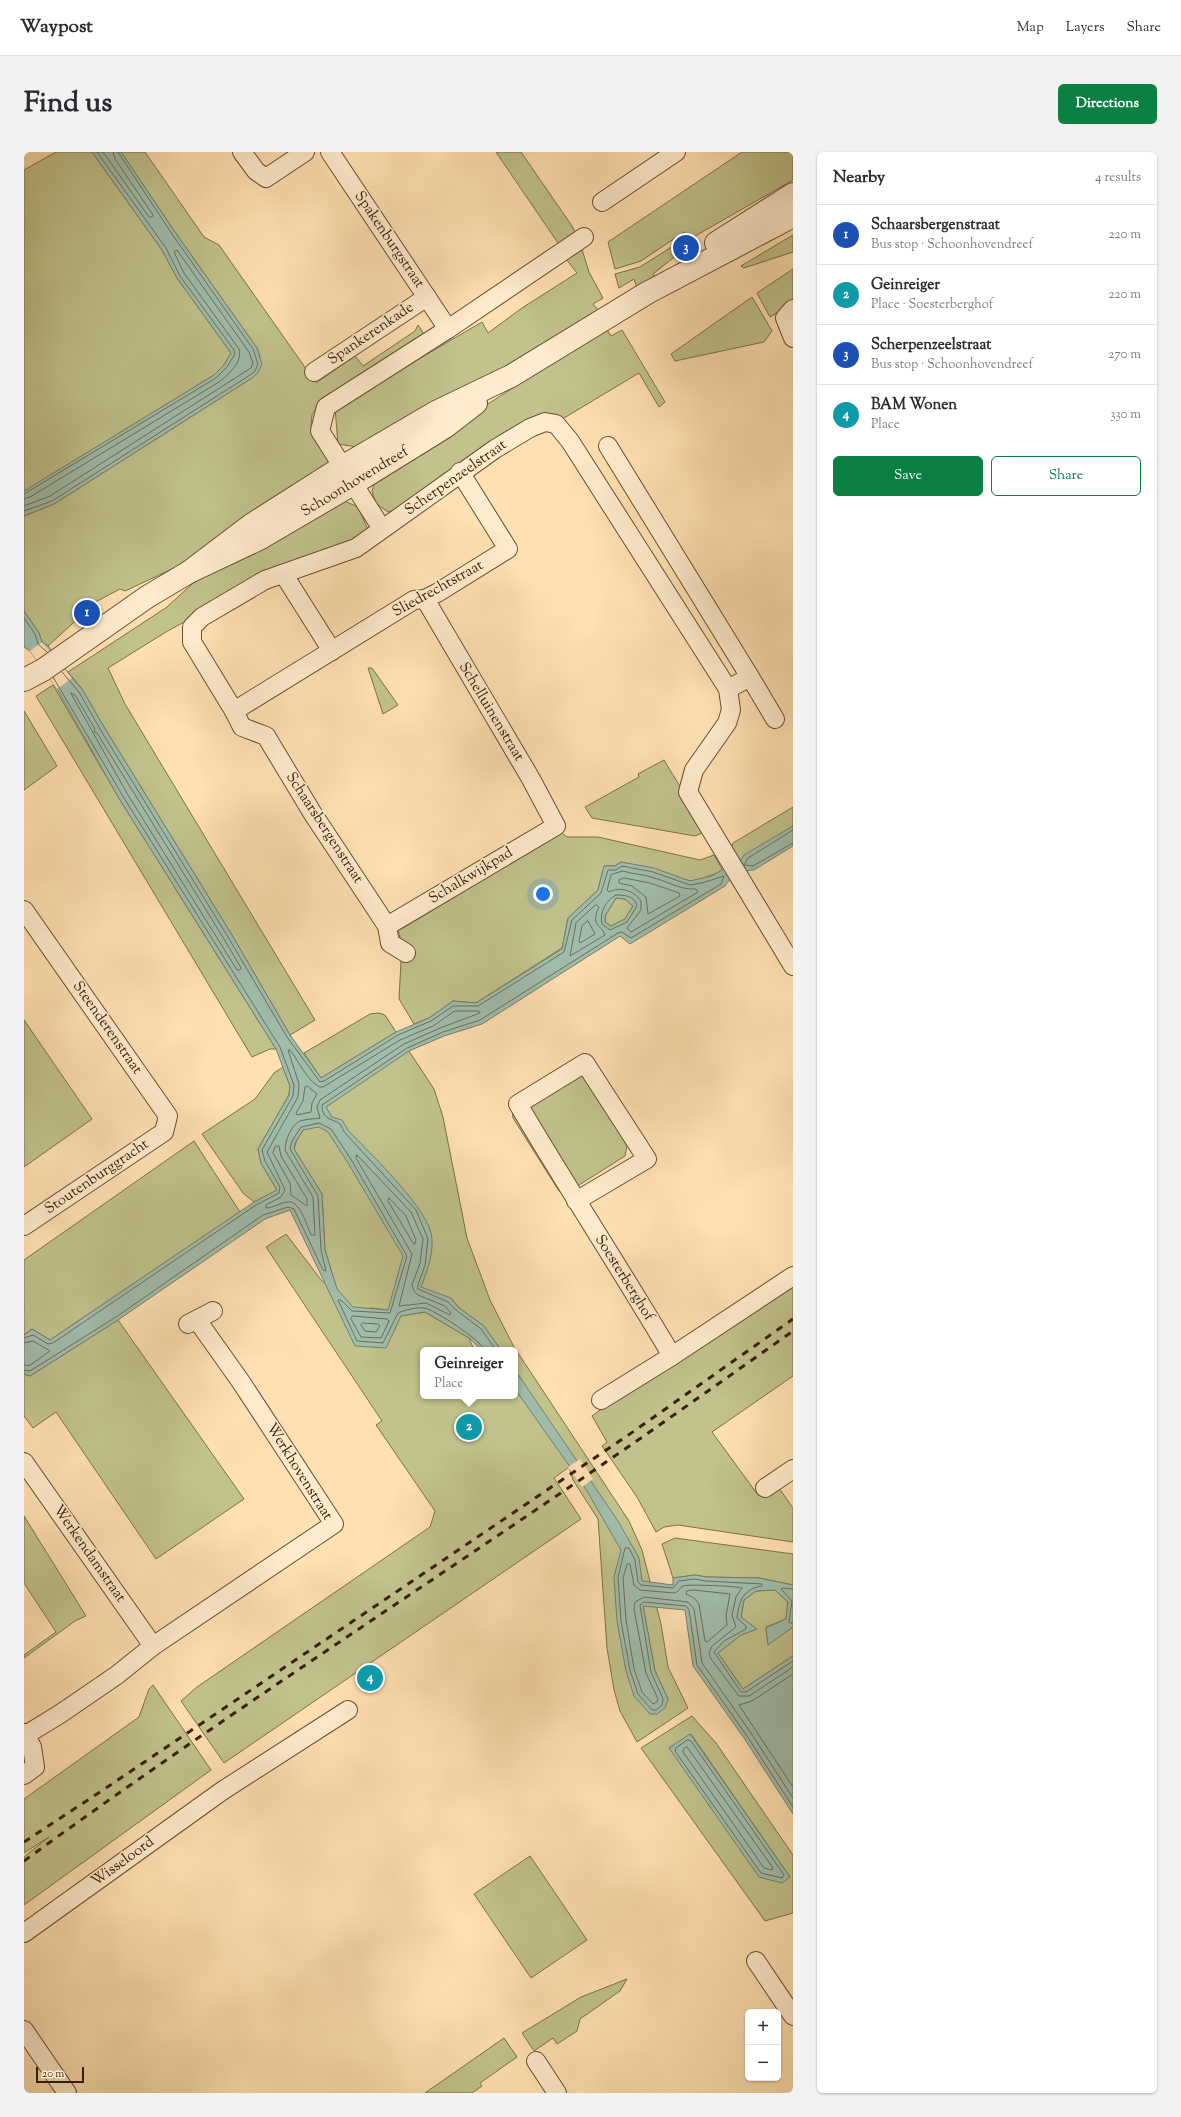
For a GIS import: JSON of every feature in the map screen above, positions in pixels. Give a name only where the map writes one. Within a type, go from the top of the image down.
[{"type":"street","points":[[242,152],[256,171],[266,178],[305,152]]},
{"type":"street","name":"Spakenburgstraat","points":[[330,152],[448,329]]},
{"type":"street","points":[[602,202],[676,152]]},
{"type":"street","name":"Schoonhovendreef","points":[[648,293],[693,257],[793,194]]},
{"type":"street","name":"Schoonhovendreef","points":[[24,680],[50,665],[147,597],[189,572],[252,525],[348,476],[436,412],[511,376],[648,293],[793,216]]},
{"type":"street","points":[[382,529],[320,432],[326,407],[448,329],[584,238]]},
{"type":"street","name":"Spankerenkade","points":[[314,372],[427,297]]},
{"type":"street","points":[[793,309],[785,318],[793,338]]},
{"type":"street","name":"Scherpenzeelstraat","points":[[382,529],[460,472],[530,428],[545,422],[556,424],[570,441],[728,689],[731,710],[727,723],[694,770],[688,792],[793,966]]},
{"type":"street","points":[[608,446],[775,719]]},
{"type":"street","name":"Sliedrechtstraat","points":[[234,711],[414,600],[425,599],[508,549],[460,472]]},
{"type":"street","points":[[620,521],[646,506]]},
{"type":"street","name":"Schaarsbergenstraat","points":[[382,529],[356,548],[265,580],[202,617],[192,627],[192,642],[234,711],[242,727],[266,736],[313,814],[387,926],[390,943],[406,953]]},
{"type":"street","points":[[659,581],[682,566]]},
{"type":"street","points":[[284,574],[332,651]]},
{"type":"street","name":"Schelluinenstraat","points":[[425,599],[531,779],[556,826]]},
{"type":"street","name":"Schoonhovendreef","points":[[24,692],[50,665]]},
{"type":"street","points":[[728,689],[750,677]]},
{"type":"street","name":"Schalkwijkpad","points":[[387,926],[556,826]]},
{"type":"street","name":"Steenderenstraat","points":[[24,910],[168,1116],[165,1125]]},
{"type":"street","name":"Soesterberghof","points":[[576,1201],[647,1159],[585,1063],[518,1104],[576,1201],[621,1271],[672,1356]]},
{"type":"street","name":"Stoutenburggracht","points":[[24,1226],[164,1132],[165,1125]]},
{"type":"street","points":[[601,1400],[672,1356],[793,1276]]},
{"type":"street","name":"Werkhovenstraat","points":[[153,1646],[334,1524],[241,1382],[193,1322],[213,1311]]},
{"type":"street","name":"Werkendamstraat","points":[[24,1462],[153,1646]]},
{"type":"street","points":[[765,1488],[793,1470]]},
{"type":"street","points":[[24,1775],[34,1767],[32,1747],[24,1734],[60,1714],[134,1663],[153,1646]]},
{"type":"street","name":"Wisseloord","points":[[24,1932],[222,1791],[348,1710]]},
{"type":"street","points":[[756,1961],[793,2016]]},
{"type":"street","points":[[24,2030],[67,2093]]},
{"type":"street","points":[[536,2061],[558,2093]]},
{"type":"green space","points":[[56,152],[92,152],[162,250],[177,278],[231,353],[224,365],[214,375],[24,492],[24,170]]},
{"type":"green space","points":[[121,152],[145,152],[204,237],[219,245],[316,383],[355,356],[363,366],[415,331],[418,325],[426,337],[319,403],[312,415],[311,426],[331,453],[326,471],[189,561],[125,591],[120,589],[82,609],[84,613],[48,646],[42,642],[39,633],[24,611],[24,516],[54,504],[252,378],[260,357],[257,348],[177,235]]},
{"type":"green space","points":[[496,152],[521,152],[572,226],[578,238],[562,249]]},
{"type":"green space","points":[[742,152],[793,152],[793,180],[690,239],[684,232],[641,261],[615,269],[608,242]]},
{"type":"green space","points":[[793,235],[793,252],[744,268],[741,266]]},
{"type":"green space","points":[[580,243],[589,272],[603,298],[593,304],[599,311],[542,347],[363,448],[338,444],[335,408],[482,322],[488,333],[522,308],[577,273],[563,255]]},
{"type":"green space","points":[[673,246],[678,254],[653,274],[654,277],[637,288],[634,279],[619,288],[615,274],[640,267]]},
{"type":"green space","points":[[793,269],[793,303],[770,317],[757,293]]},
{"type":"green space","points":[[752,297],[772,331],[764,342],[675,361],[671,354]]},
{"type":"green space","points":[[606,328],[611,336],[622,330],[665,402],[659,407],[639,373],[559,421],[403,508],[388,512],[375,503],[372,491],[376,476]]},
{"type":"green space","points":[[340,499],[358,507],[369,532],[350,543],[217,604],[166,632],[108,668],[125,704],[315,1020],[290,1035],[232,935],[82,689],[68,672],[167,607],[192,584]]},
{"type":"green space","points":[[368,668],[372,668],[398,705],[383,714]]},
{"type":"green space","points":[[53,685],[120,800],[276,1049],[270,1049],[252,1057],[36,696]]},
{"type":"green space","points":[[24,711],[57,766],[24,790]]},
{"type":"green space","points":[[664,760],[707,831],[695,836],[592,818],[585,807],[639,777],[638,774]]},
{"type":"green space","points":[[793,807],[793,826],[739,862],[731,849],[733,843]]},
{"type":"green space","points":[[562,833],[567,837],[598,837],[700,860],[714,855],[723,871],[701,879],[690,881],[621,862],[615,866],[604,866],[598,890],[568,918],[562,948],[476,1003],[453,1001],[429,1018],[414,1024],[399,999],[402,943],[398,931]]},
{"type":"green space","points":[[616,898],[625,899],[633,906],[625,919],[611,926],[605,922],[605,916]]},
{"type":"green space","points":[[379,1013],[385,1015],[396,1032],[321,1078],[304,1053],[370,1014]]},
{"type":"green space","points":[[24,1020],[92,1119],[24,1167]]},
{"type":"green space","points":[[409,1051],[434,1089],[443,1117],[467,1238],[490,1300],[514,1347],[499,1347],[484,1326],[459,1308],[451,1298],[388,1310],[371,1308],[401,1316],[425,1312],[469,1338],[473,1347],[420,1347],[420,1399],[518,1399],[518,1353],[629,1521],[642,1550],[661,1624],[668,1667],[688,1708],[637,1742],[620,1711],[614,1690],[607,1648],[598,1519],[573,1480],[569,1467],[554,1478],[581,1519],[224,1763],[181,1701],[197,1687],[430,1527],[435,1511],[376,1425],[382,1421],[266,1247],[286,1234],[322,1281],[341,1294],[337,1289],[325,1250],[322,1194],[294,1149],[300,1135],[311,1121],[326,1107],[361,1081]],"holes":[[[643,1606],[655,1671],[668,1699],[636,1683]]]},
{"type":"green space","points":[[283,1067],[290,1086],[289,1095],[258,1149],[261,1163],[277,1190],[254,1202],[243,1193],[202,1134],[255,1099],[274,1073]]},
{"type":"green space","points":[[583,1069],[627,1146],[625,1156],[568,1192],[559,1191],[513,1118],[512,1109]]},
{"type":"green space","points":[[194,1141],[240,1212],[50,1340],[32,1329],[24,1335],[24,1260]]},
{"type":"green space","points":[[793,1287],[793,1376],[712,1432],[758,1495],[765,1496],[779,1488],[793,1508],[793,1542],[678,1525],[664,1527],[656,1532],[637,1497],[602,1446],[607,1442],[592,1416],[736,1311],[767,1304]]},
{"type":"green space","points":[[118,1320],[244,1499],[156,1559],[56,1412],[33,1428],[24,1416],[24,1374],[30,1376]]},
{"type":"green space","points":[[24,1516],[86,1616],[75,1621],[24,1658],[24,1655],[56,1632],[24,1583]]},
{"type":"green space","points":[[675,1538],[793,1554],[793,1585],[759,1578],[706,1577],[695,1575],[673,1578],[662,1544]]},
{"type":"green space","points":[[775,1590],[788,1602],[786,1619],[766,1627],[768,1644],[793,1627],[793,1656],[743,1689],[718,1653],[741,1635],[756,1629],[741,1617],[744,1600],[756,1591]]},
{"type":"green space","points":[[153,1685],[211,1770],[24,1905],[24,1857],[49,1837],[24,1853],[24,1799],[139,1717],[149,1689]]},
{"type":"green space","points":[[692,1716],[716,1743],[793,1855],[793,1913],[765,1921],[641,1748]],"holes":[[[691,1734],[790,1877],[669,1748]]]},
{"type":"green space","points":[[530,1856],[587,1940],[531,1978],[474,1894]]},
{"type":"green space","points":[[627,1979],[620,1991],[580,2019],[577,2031],[557,2044],[553,2038],[534,2051],[522,2033],[581,1997]]},
{"type":"green space","points":[[504,2038],[517,2057],[480,2083],[482,2086],[472,2093],[425,2093]]},
{"type":"water","points":[[92,152],[121,152],[177,235],[257,348],[262,364],[258,373],[252,378],[54,504],[24,516],[24,491],[214,375],[224,365],[231,353],[177,278],[162,250]]},
{"type":"water","points":[[24,611],[39,633],[42,642],[48,646],[82,689],[232,935],[290,1035],[321,1078],[396,1032],[429,1018],[453,1001],[476,1003],[562,949],[568,918],[598,890],[604,866],[615,866],[621,862],[654,868],[690,881],[711,876],[741,860],[744,855],[793,826],[793,846],[754,870],[746,871],[737,875],[725,886],[630,944],[620,936],[482,1024],[444,1036],[409,1051],[326,1107],[332,1117],[342,1120],[348,1130],[398,1182],[411,1198],[429,1227],[432,1239],[432,1251],[421,1287],[451,1298],[458,1307],[484,1326],[499,1347],[479,1347],[469,1338],[425,1312],[401,1316],[386,1348],[355,1346],[290,1210],[265,1219],[118,1320],[30,1376],[24,1374],[24,1335],[32,1329],[50,1340],[254,1202],[277,1190],[261,1163],[258,1149],[289,1095],[290,1086],[276,1049],[120,800],[57,689],[30,651],[24,647]],"holes":[[[616,898],[625,899],[633,906],[625,919],[611,926],[605,922],[605,916]],[[319,1127],[328,1132],[403,1256],[388,1310],[353,1307],[337,1289],[325,1250],[322,1194],[294,1149],[295,1143],[303,1130]]]},
{"type":"water","points":[[518,1374],[618,1521],[639,1558],[642,1581],[673,1585],[673,1578],[695,1575],[706,1577],[759,1578],[793,1585],[793,1627],[768,1645],[766,1628],[786,1619],[788,1602],[775,1590],[756,1591],[744,1600],[741,1617],[757,1629],[741,1635],[718,1653],[743,1689],[793,1656],[793,1814],[744,1738],[693,1666],[685,1610],[643,1606],[655,1671],[668,1699],[665,1708],[657,1714],[650,1714],[634,1696],[626,1671],[617,1621],[614,1577],[621,1550],[587,1491],[518,1393]]},
{"type":"water","points":[[690,1734],[790,1877],[782,1883],[759,1877],[669,1748]]},
{"type":"pier","points":[[42,642],[72,678],[57,689],[30,651]]},
{"type":"pier","points":[[580,1459],[593,1479],[582,1487],[568,1467]]},
{"type":"railway","points":[[24,1842],[627,1436],[793,1319]]},
{"type":"railway","points":[[24,1861],[218,1724],[577,1482],[793,1331]]},
{"type":"place","name":"Scherpenzeelstraat","points":[[686,248]]},
{"type":"place","name":"Schaarsbergenstraat","points":[[87,613]]},
{"type":"place","name":"Geinreiger","points":[[469,1427]]},
{"type":"place","name":"BAM Wonen","points":[[370,1678]]}]
